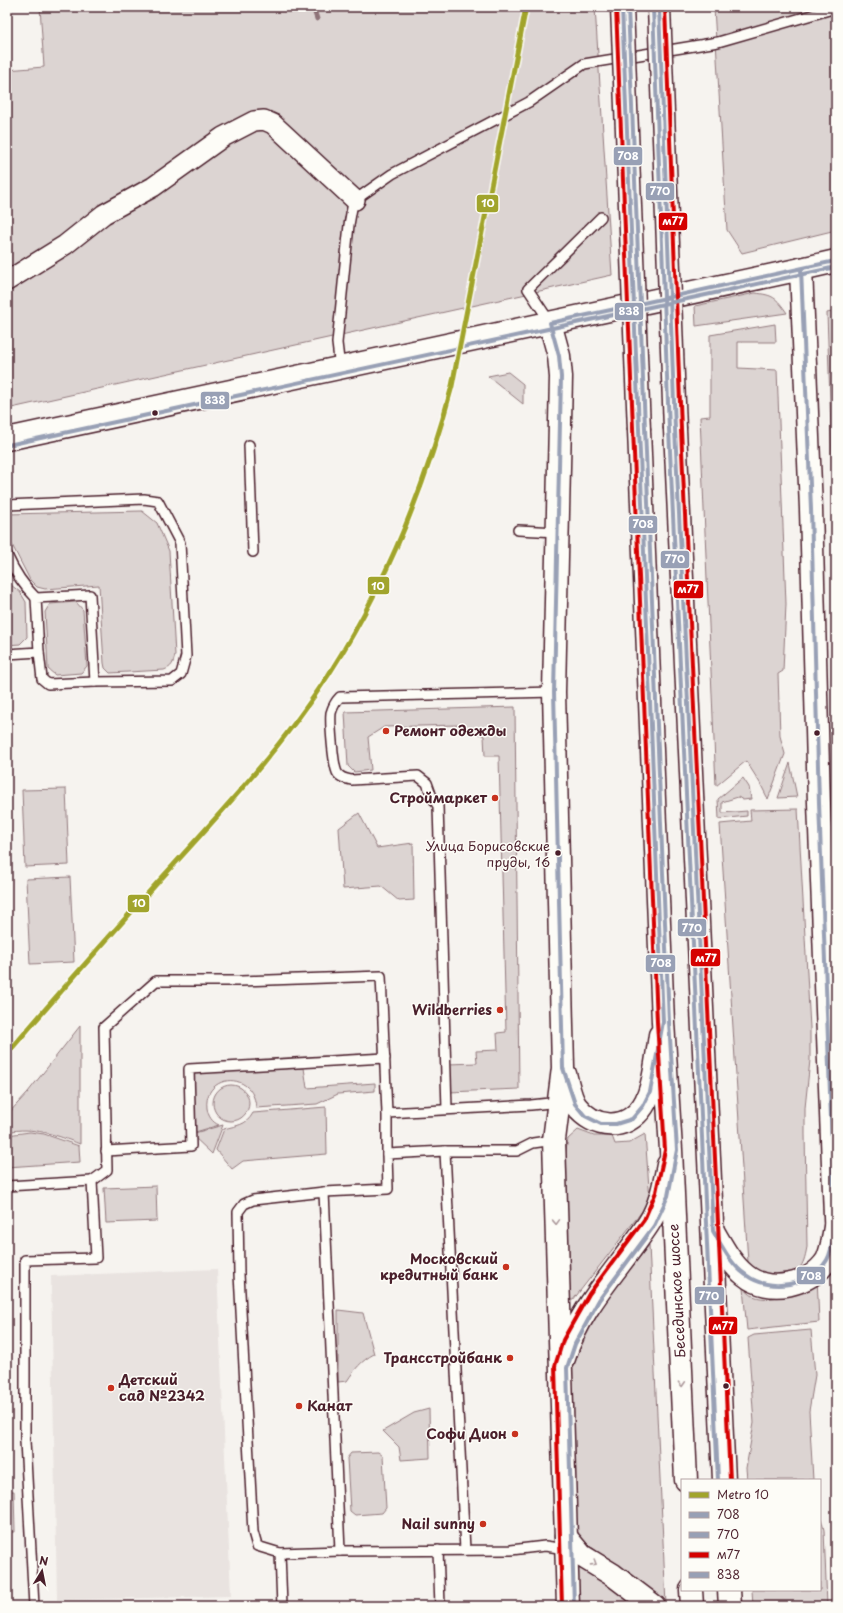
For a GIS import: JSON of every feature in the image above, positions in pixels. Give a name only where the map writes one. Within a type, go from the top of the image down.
[{"type":"main road","name":"Бесединское шоссе","points":[[622,7],[663,1022],[671,1150],[686,1479]]},
{"type":"main road","points":[[659,7],[675,429],[724,1479]]},
{"type":"main road","points":[[7,439],[836,261]]},
{"type":"main road","points":[[713,1231],[728,1256],[746,1276],[762,1284],[778,1286],[796,1283],[813,1275],[826,1261],[836,1233],[832,1032],[819,803],[811,516],[801,269]]},
{"type":"main road","points":[[550,323],[559,356],[561,377],[554,692],[563,1068],[554,1140],[568,1606]]},
{"type":"main road","points":[[563,1068],[575,1104],[585,1116],[601,1124],[616,1124],[632,1119],[644,1106],[650,1092],[663,1022]]},
{"type":"main road","points":[[561,1367],[569,1342],[594,1297],[649,1223],[662,1194],[671,1150]]},
{"type":"main road","points":[[566,1543],[582,1556],[614,1575],[654,1606]]},
{"type":"main road","points":[[691,1591],[692,1606]]},
{"type":"main road","points":[[729,1591],[730,1606]]},
{"type":"street","points":[[7,280],[65,245],[104,214],[153,187],[223,137],[254,121],[264,120],[273,124],[355,200]]},
{"type":"lane","points":[[340,368],[337,343],[349,225],[355,200],[392,174],[529,102],[584,64],[718,42],[836,8]]},
{"type":"lane","points":[[550,323],[528,289],[601,217]]},
{"type":"lane","points":[[249,445],[252,552]]},
{"type":"lane","points":[[7,504],[144,499],[158,502],[180,543],[186,656],[181,674],[172,681],[48,684],[42,679],[36,598],[9,566],[7,555]]},
{"type":"lane","points":[[518,530],[558,532]]},
{"type":"lane","points":[[36,598],[90,595],[95,682]]},
{"type":"lane","points":[[7,654],[39,652]]},
{"type":"lane","points":[[447,1109],[438,806],[432,797],[427,783],[418,776],[352,780],[342,778],[337,773],[334,764],[331,714],[334,702],[340,697],[554,692]]},
{"type":"lane","points":[[7,1186],[92,1181],[106,1170],[104,1027],[156,981],[241,981],[382,976],[388,1189],[324,1192],[253,1200],[244,1204],[238,1212],[239,1274],[253,1532],[257,1546],[280,1554],[340,1551],[511,1550],[566,1543]]},
{"type":"lane","points":[[106,1151],[192,1146],[189,1069],[385,1058]]},
{"type":"lane","points":[[387,1113],[531,1105],[559,1102]]},
{"type":"lane","points":[[386,1154],[517,1150],[532,1143],[554,1140]]},
{"type":"lane","points":[[445,1152],[465,1550]]},
{"type":"lane","points":[[34,1606],[25,1441],[25,1260],[96,1258],[92,1181]]},
{"type":"lane","points":[[324,1192],[340,1551]]},
{"type":"lane","points":[[438,1550],[440,1606]]},
{"type":"lane","points":[[280,1554],[282,1606]]},
{"type":"shaded area","points":[[40,7],[595,7],[612,275],[7,409],[7,70],[44,67]]},
{"type":"shaded area","points":[[714,7],[836,7],[836,230],[742,253],[727,230]]},
{"type":"shaded area","points":[[755,293],[774,298],[780,303],[787,313],[696,326],[695,306]]},
{"type":"shaded area","points":[[836,311],[836,577],[827,313]]},
{"type":"shaded area","points":[[775,324],[776,342],[738,342],[738,368],[777,370],[786,604],[783,671],[778,674],[780,736],[785,754],[768,799],[746,761],[716,786],[700,417],[710,416],[710,335]]},
{"type":"shaded area","points":[[508,372],[523,384],[523,404],[488,376]]},
{"type":"shaded area","points":[[142,511],[157,523],[169,551],[175,655],[174,661],[169,668],[164,670],[110,673],[105,668],[104,663],[99,585],[45,589],[37,587],[30,580],[7,535],[7,514]]},
{"type":"shaded area","points":[[7,582],[20,592],[26,602],[27,637],[20,644],[7,645]]},
{"type":"shaded area","points":[[76,602],[83,610],[87,666],[81,673],[55,675],[48,669],[45,612],[50,604]]},
{"type":"shaded area","points":[[515,707],[519,1089],[449,1092],[448,1064],[477,1063],[476,1051],[498,1050],[497,1033],[506,1032],[499,756],[485,756],[484,736],[457,725],[384,727],[368,737],[371,770],[354,772],[348,766],[345,712]]},
{"type":"shaded area","points":[[790,763],[797,797],[778,798]]},
{"type":"shaded area","points":[[743,778],[749,787],[751,799],[743,800],[738,797],[722,802],[722,813],[747,811],[747,816],[719,819],[718,799]]},
{"type":"shaded area","points":[[66,789],[69,865],[25,867],[22,790]]},
{"type":"shaded area","points":[[798,809],[810,1028],[810,1060],[805,1108],[807,1247],[804,1260],[800,1268],[780,1279],[753,1269],[748,1262],[720,824],[751,821],[750,810]]},
{"type":"shaded area","points":[[359,813],[377,848],[413,843],[414,900],[399,901],[381,886],[343,889],[339,828]]},
{"type":"shaded area","points":[[70,877],[74,962],[30,964],[26,879]]},
{"type":"shaded area","points":[[80,1026],[80,1144],[44,1132],[17,1130],[7,1132],[7,1115],[28,1092]]},
{"type":"shaded area","points":[[304,1068],[307,1088],[375,1083],[375,1091],[338,1094],[317,1104],[256,1108],[253,1095],[247,1087],[239,1082],[229,1081],[220,1083],[213,1088],[208,1097],[207,1108],[208,1114],[212,1120],[219,1125],[192,1133],[190,1074],[224,1071]]},
{"type":"shaded area","points":[[231,1085],[241,1088],[246,1093],[249,1103],[246,1113],[241,1118],[231,1121],[221,1118],[216,1113],[213,1103],[216,1093],[221,1088]]},
{"type":"shaded area","points":[[326,1107],[327,1154],[243,1161],[232,1169],[216,1150],[224,1129],[244,1123],[253,1113]]},
{"type":"shaded area","points":[[223,1125],[212,1154],[191,1134]]},
{"type":"shaded area","points":[[578,1130],[594,1136],[612,1136],[615,1144],[629,1143],[645,1134],[650,1201],[573,1300],[569,1300],[565,1156],[568,1139]]},
{"type":"shaded area","points":[[30,1132],[44,1134],[79,1146],[80,1162],[7,1167],[7,1135]]},
{"type":"shaded area","points":[[156,1186],[157,1221],[106,1223],[104,1188]]},
{"type":"shaded area","points":[[649,1245],[666,1605],[642,1584],[579,1538],[576,1528],[572,1355],[574,1342]]},
{"type":"shaded area","points":[[217,1269],[231,1596],[57,1600],[51,1276]]},
{"type":"shaded area","points":[[817,1277],[819,1322],[747,1330],[743,1288],[753,1296],[762,1298],[778,1297]]},
{"type":"shaded area","points":[[338,1310],[363,1313],[374,1354],[365,1359],[347,1381],[338,1382]]},
{"type":"shaded area","points":[[811,1330],[815,1375],[809,1411],[813,1479],[747,1479],[746,1468],[754,1423],[748,1338],[754,1335]]},
{"type":"shaded area","points":[[429,1409],[430,1458],[401,1460],[399,1447],[383,1431],[414,1413]]},
{"type":"shaded area","points":[[378,1452],[383,1456],[386,1508],[382,1513],[355,1515],[350,1511],[347,1458],[351,1453]]},
{"type":"shaded area","points":[[7,1491],[14,1491],[15,1532],[7,1532]]},
{"type":"shaded area","points":[[821,1518],[824,1530],[827,1606],[753,1606],[752,1591],[821,1591]]},
{"type":"shaded area","points":[[576,1567],[583,1568],[640,1606],[579,1606]]},
{"type":"waterway","points":[[313,7],[317,19]]},
{"type":"metro line","name":"10","points":[[7,1054],[101,946],[248,782],[269,756],[310,702],[329,674],[350,640],[386,571],[402,535],[429,462],[452,386],[526,7]]},
{"type":"transit line","name":"м77","points":[[562,1606],[555,1366],[563,1340],[589,1294],[644,1220],[656,1192],[665,1150],[657,1022],[616,7]]},
{"type":"transit line","name":"708","points":[[622,7],[634,305]]},
{"type":"transit line","name":"770","points":[[574,1606],[567,1368],[575,1344],[599,1300],[654,1226],[668,1196],[677,1150],[669,1022],[628,7]]},
{"type":"transit line","name":"770","points":[[653,7],[669,429],[718,1479]]},
{"type":"transit line","name":"708","points":[[659,7],[675,429],[713,1231],[727,1255],[741,1271],[756,1281],[778,1285],[801,1281],[820,1269],[827,1260],[830,1252],[835,1224],[819,803],[811,509],[801,269]]},
{"type":"transit line","name":"м77","points":[[665,7],[681,429],[730,1479]]},
{"type":"transit line","name":"708","points":[[634,305],[835,261]]},
{"type":"transit line","name":"838","points":[[8,445],[836,267]]},
{"type":"transit line","name":"708","points":[[634,305],[663,1022],[650,1092],[643,1106],[632,1119],[616,1124],[601,1124],[585,1116],[575,1104],[563,1068],[554,692],[561,377],[559,356],[550,323],[634,305]]},
{"type":"place","name":"Ремонт одежды","points":[[386,731]]},
{"type":"place","name":"Строймаркет","points":[[495,798]]},
{"type":"place","name":"Улица Борисовские пруды, 16","points":[[558,853]]},
{"type":"place","name":"Wildberries","points":[[500,1010]]},
{"type":"place","name":"Московский кредитный банк","points":[[506,1267]]},
{"type":"place","name":"Трансстройбанк","points":[[510,1358]]},
{"type":"place","name":"Детский сад №2342","points":[[111,1388]]},
{"type":"place","name":"Канат","points":[[299,1406]]},
{"type":"place","name":"Софи Дион","points":[[515,1434]]},
{"type":"place","name":"Nail sunny","points":[[483,1524]]}]
